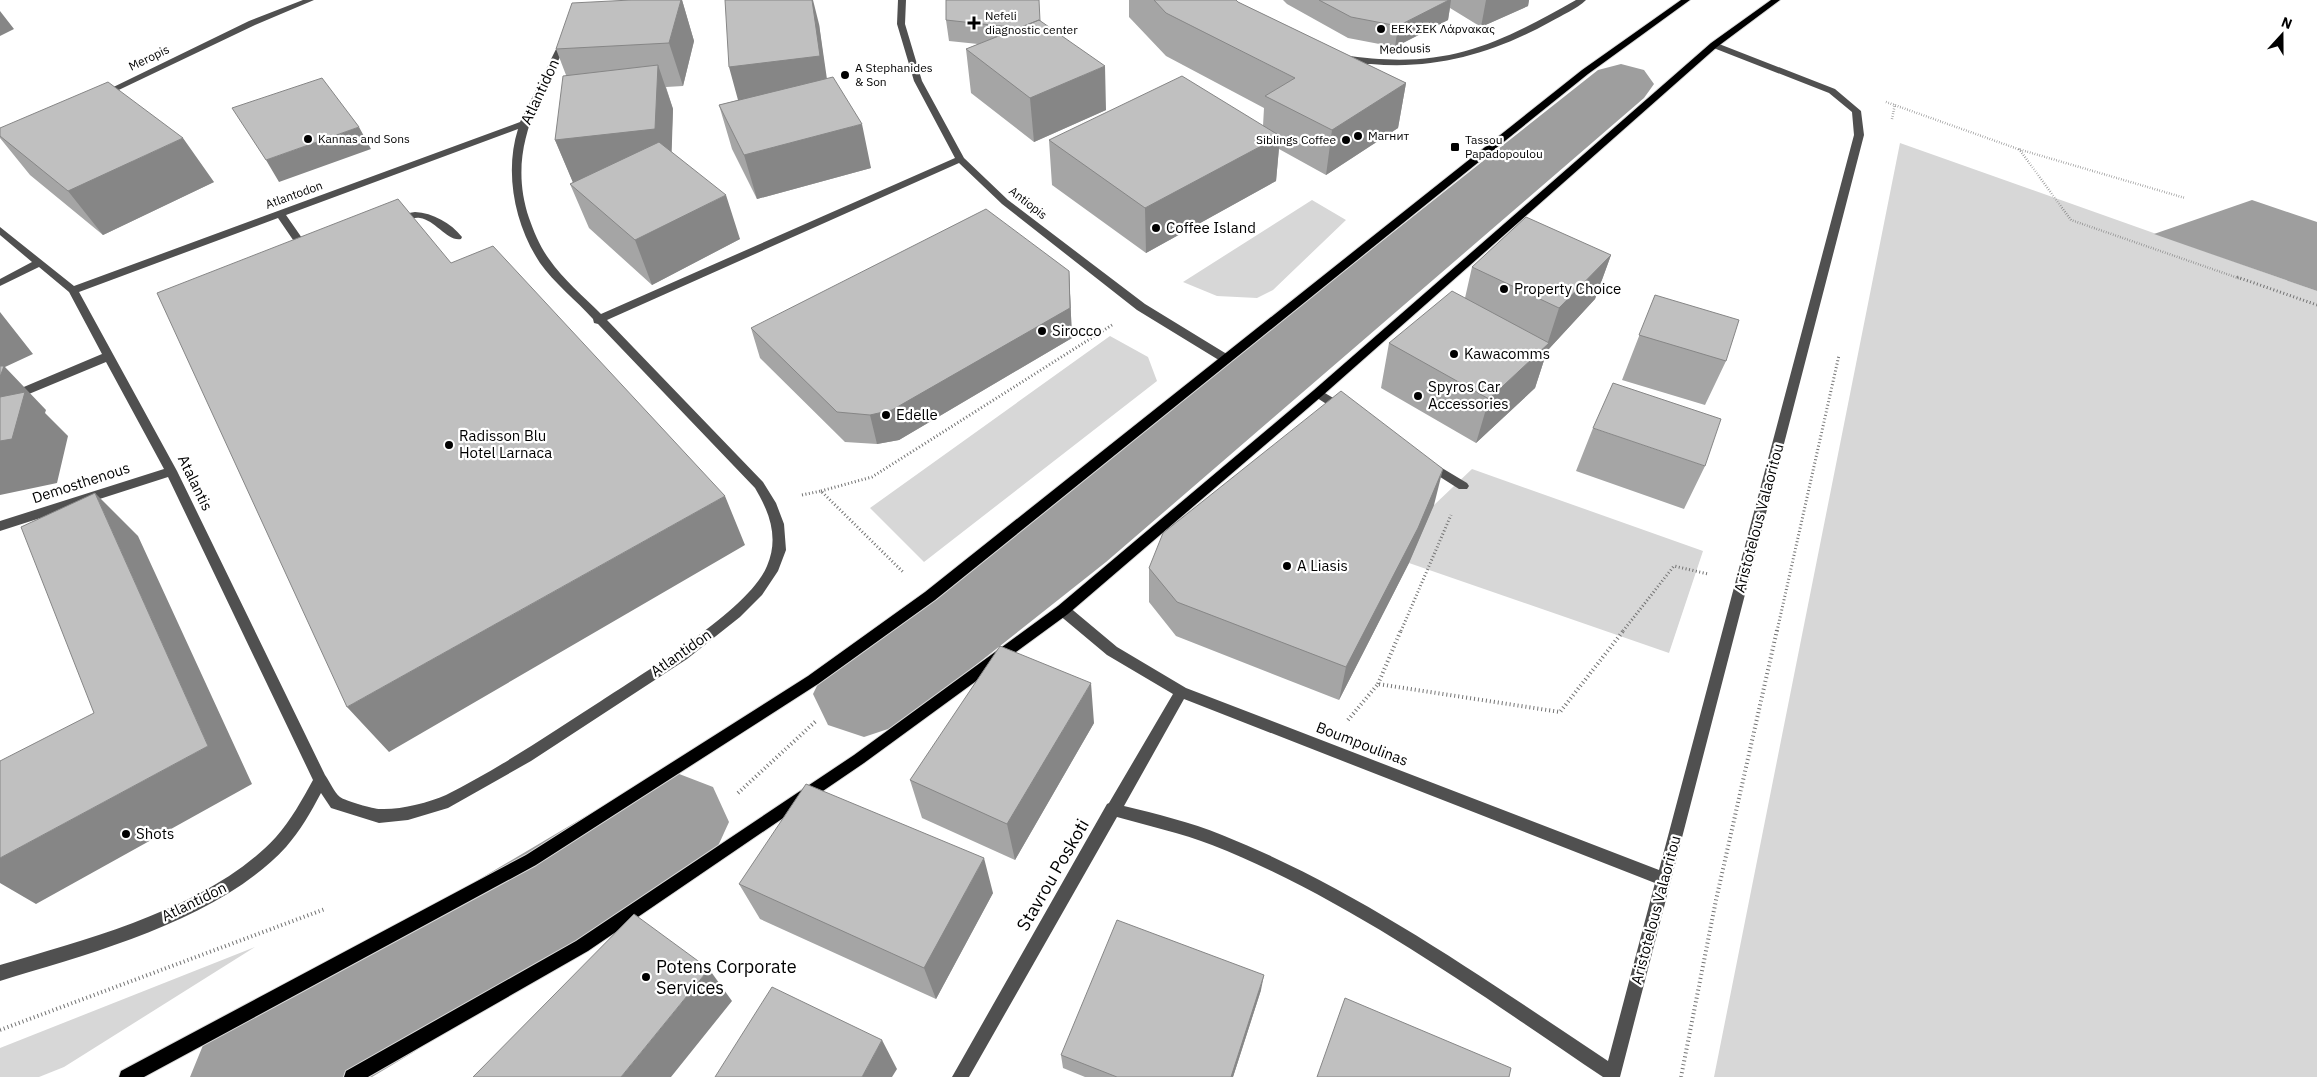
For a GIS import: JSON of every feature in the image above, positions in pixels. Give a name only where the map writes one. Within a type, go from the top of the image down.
[{"type":"main road","points":[[126,1077],[531,860],[813,680],[930,596],[1585,72],[1686,0]]},
{"type":"main road","points":[[352,1077],[582,946],[859,759],[1063,610],[1318,393],[1714,45],[1776,0]]},
{"type":"street","name":"Meropis","points":[[88,101],[245,26],[310,0]]},
{"type":"street","name":"Antiopis","points":[[902,0],[902,24],[918,81],[960,159],[1005,202],[1141,307],[1226,359]]},
{"type":"street","name":"Medousis","points":[[1333,56],[1385,64],[1430,62],[1467,56],[1519,35],[1582,0]]},
{"type":"street","name":"Atlantidon","points":[[0,973],[97,943],[198,903],[238,879],[275,849],[299,819],[320,780],[336,803],[379,816],[408,813],[448,801],[526,757],[682,655],[734,613],[757,590],[772,571],[780,550],[778,524],[770,502],[759,485],[598,320],[545,262],[528,232],[519,200],[518,147],[524,124],[571,26]]},
{"type":"street","name":"Aristotelous Valaoritou","points":[[1613,1075],[1859,135],[1856,111],[1832,91],[1714,45]]},
{"type":"street","name":"Atlantodon","points":[[73,290],[524,124]]},
{"type":"street","points":[[598,320],[960,159]]},
{"type":"street","points":[[280,214],[311,257]]},
{"type":"street","points":[[389,223],[406,216],[429,215],[457,237]]},
{"type":"street","name":"Atalantis","points":[[0,230],[73,290],[171,471],[320,780]]},
{"type":"street","points":[[0,283],[40,262]]},
{"type":"street","points":[[0,402],[109,356]]},
{"type":"street","points":[[1318,393],[1350,414]]},
{"type":"street","points":[[1415,455],[1463,486]]},
{"type":"street","name":"Demosthenous","points":[[0,526],[171,471]]},
{"type":"street","name":"Boumpoulinas","points":[[1063,610],[1112,651],[1181,692],[1664,879]]},
{"type":"street","name":"Stavrou Poskoti","points":[[960,1077],[1112,809],[1181,692]]},
{"type":"street","points":[[1112,809],[1217,840],[1321,890],[1439,958],[1613,1075]]},
{"type":"path","points":[[1832,91],[1896,104],[2018,149],[2185,198]]},
{"type":"path","points":[[1891,123],[1896,104]]},
{"type":"path","points":[[2018,149],[2071,220],[2317,306]]},
{"type":"path","points":[[770,502],[872,477],[1141,307]]},
{"type":"path","points":[[1681,1077],[1716,900],[1841,347]]},
{"type":"path","points":[[1324,747],[1378,684],[1463,486]]},
{"type":"path","points":[[821,491],[930,596]]},
{"type":"path","points":[[1378,684],[1560,712],[1674,566],[1742,583]]},
{"type":"path","points":[[738,793],[821,717]]},
{"type":"path","points":[[0,1030],[325,910]]},
{"type":"shaded area","points":[[1900,143],[2317,291],[2317,1077],[1714,1077]]},
{"type":"shaded area","points":[[1312,200],[1346,220],[1273,290],[1257,298],[1217,296],[1183,282]]},
{"type":"shaded area","points":[[2252,200],[2317,222],[2317,291],[2154,234]]},
{"type":"shaded area","points":[[1110,336],[1148,357],[1157,381],[924,562],[870,508]]},
{"type":"shaded area","points":[[1472,469],[1703,551],[1669,653],[1409,563],[1434,505]]},
{"type":"shaded area","points":[[255,947],[64,1067],[39,1077],[0,1077],[0,1048]]},
{"type":"building","points":[[681,0],[669,43],[556,49],[572,3]]},
{"type":"building","points":[[725,0],[812,0],[820,56],[729,67]]},
{"type":"building","points":[[946,0],[1039,0],[1040,21],[1019,28],[946,20]]},
{"type":"building","points":[[1154,0],[1236,0],[1406,83],[1332,130],[1265,96],[1295,78],[1166,13]]},
{"type":"building","points":[[1319,0],[1449,0],[1398,26],[1351,17]]},
{"type":"building","points":[[1039,20],[1105,66],[1030,98],[966,49]]},
{"type":"building","points":[[658,65],[655,129],[555,140],[563,76]]},
{"type":"building","points":[[1182,76],[1280,136],[1145,208],[1049,140]]},
{"type":"building","points":[[833,77],[862,124],[744,155],[719,105]]},
{"type":"building","points":[[322,78],[359,127],[266,160],[232,108]]},
{"type":"building","points":[[108,82],[183,138],[68,191],[0,136],[0,128]]},
{"type":"building","points":[[659,142],[726,195],[635,240],[570,184]]},
{"type":"building","name":"Radisson Blu Hotel Larnaca","points":[[398,199],[451,263],[493,246],[725,496],[347,707],[157,293]]},
{"type":"building","points":[[986,209],[1069,271],[1070,308],[892,410],[870,415],[837,412],[751,328]]},
{"type":"building","points":[[1526,217],[1611,255],[1559,308],[1472,267]]},
{"type":"building","points":[[1452,291],[1549,343],[1489,399],[1389,343]]},
{"type":"building","points":[[1655,295],[1739,320],[1726,361],[1639,335]]},
{"type":"building","points":[[0,366],[4,366],[0,377]]},
{"type":"building","points":[[1613,383],[1721,419],[1705,466],[1593,428]]},
{"type":"building","name":"A Liasis","points":[[1341,391],[1443,469],[1418,528],[1346,667],[1177,602],[1149,568],[1163,533]]},
{"type":"building","points":[[25,392],[12,439],[0,441],[0,397]]},
{"type":"building","points":[[95,493],[208,746],[0,858],[0,761],[94,713],[21,527]]},
{"type":"building","points":[[1000,646],[1091,683],[1007,824],[910,780]]},
{"type":"building","points":[[806,784],[984,858],[924,968],[739,884]]},
{"type":"building","points":[[634,914],[709,969],[621,1077],[473,1077]]},
{"type":"building","points":[[1117,920],[1264,975],[1231,1077],[1117,1077],[1061,1055]]},
{"type":"building","points":[[772,987],[882,1040],[862,1077],[715,1077]]},
{"type":"building","points":[[1345,998],[1511,1068],[1509,1077],[1317,1077]]},
{"type":"waterway","points":[[864,694],[1073,537],[1621,84]]},
{"type":"waterway","points":[[252,1077],[370,1011],[674,822]]},
{"type":"place","name":"Nefeli diagnostic center","points":[[974,23]]},
{"type":"place","name":"ΕΕΚ ΣΕΚ Λάρνακας","points":[[1381,29]]},
{"type":"place","name":"A Stephanides & Son","points":[[845,75]]},
{"type":"place","name":"Магнит","points":[[1358,136]]},
{"type":"place","name":"Kannas and Sons","points":[[308,139]]},
{"type":"place","name":"Siblings Coffee","points":[[1346,140]]},
{"type":"place","name":"Tassou Papadopoulou","points":[[1455,147]]},
{"type":"place","name":"Coffee Island","points":[[1156,228]]},
{"type":"place","name":"Property Choice","points":[[1504,289]]},
{"type":"place","name":"Sirocco","points":[[1042,331]]},
{"type":"place","name":"Kawacomms","points":[[1454,354]]},
{"type":"place","name":"Spyros Car Accessories","points":[[1418,396]]},
{"type":"place","name":"Edelle","points":[[886,415]]},
{"type":"place","name":"Radisson Blu Hotel Larnaca","points":[[449,445]]},
{"type":"place","name":"A Liasis","points":[[1287,566]]},
{"type":"place","name":"Shots","points":[[126,834]]},
{"type":"place","name":"Potens Corporate Services","points":[[646,977]]}]
